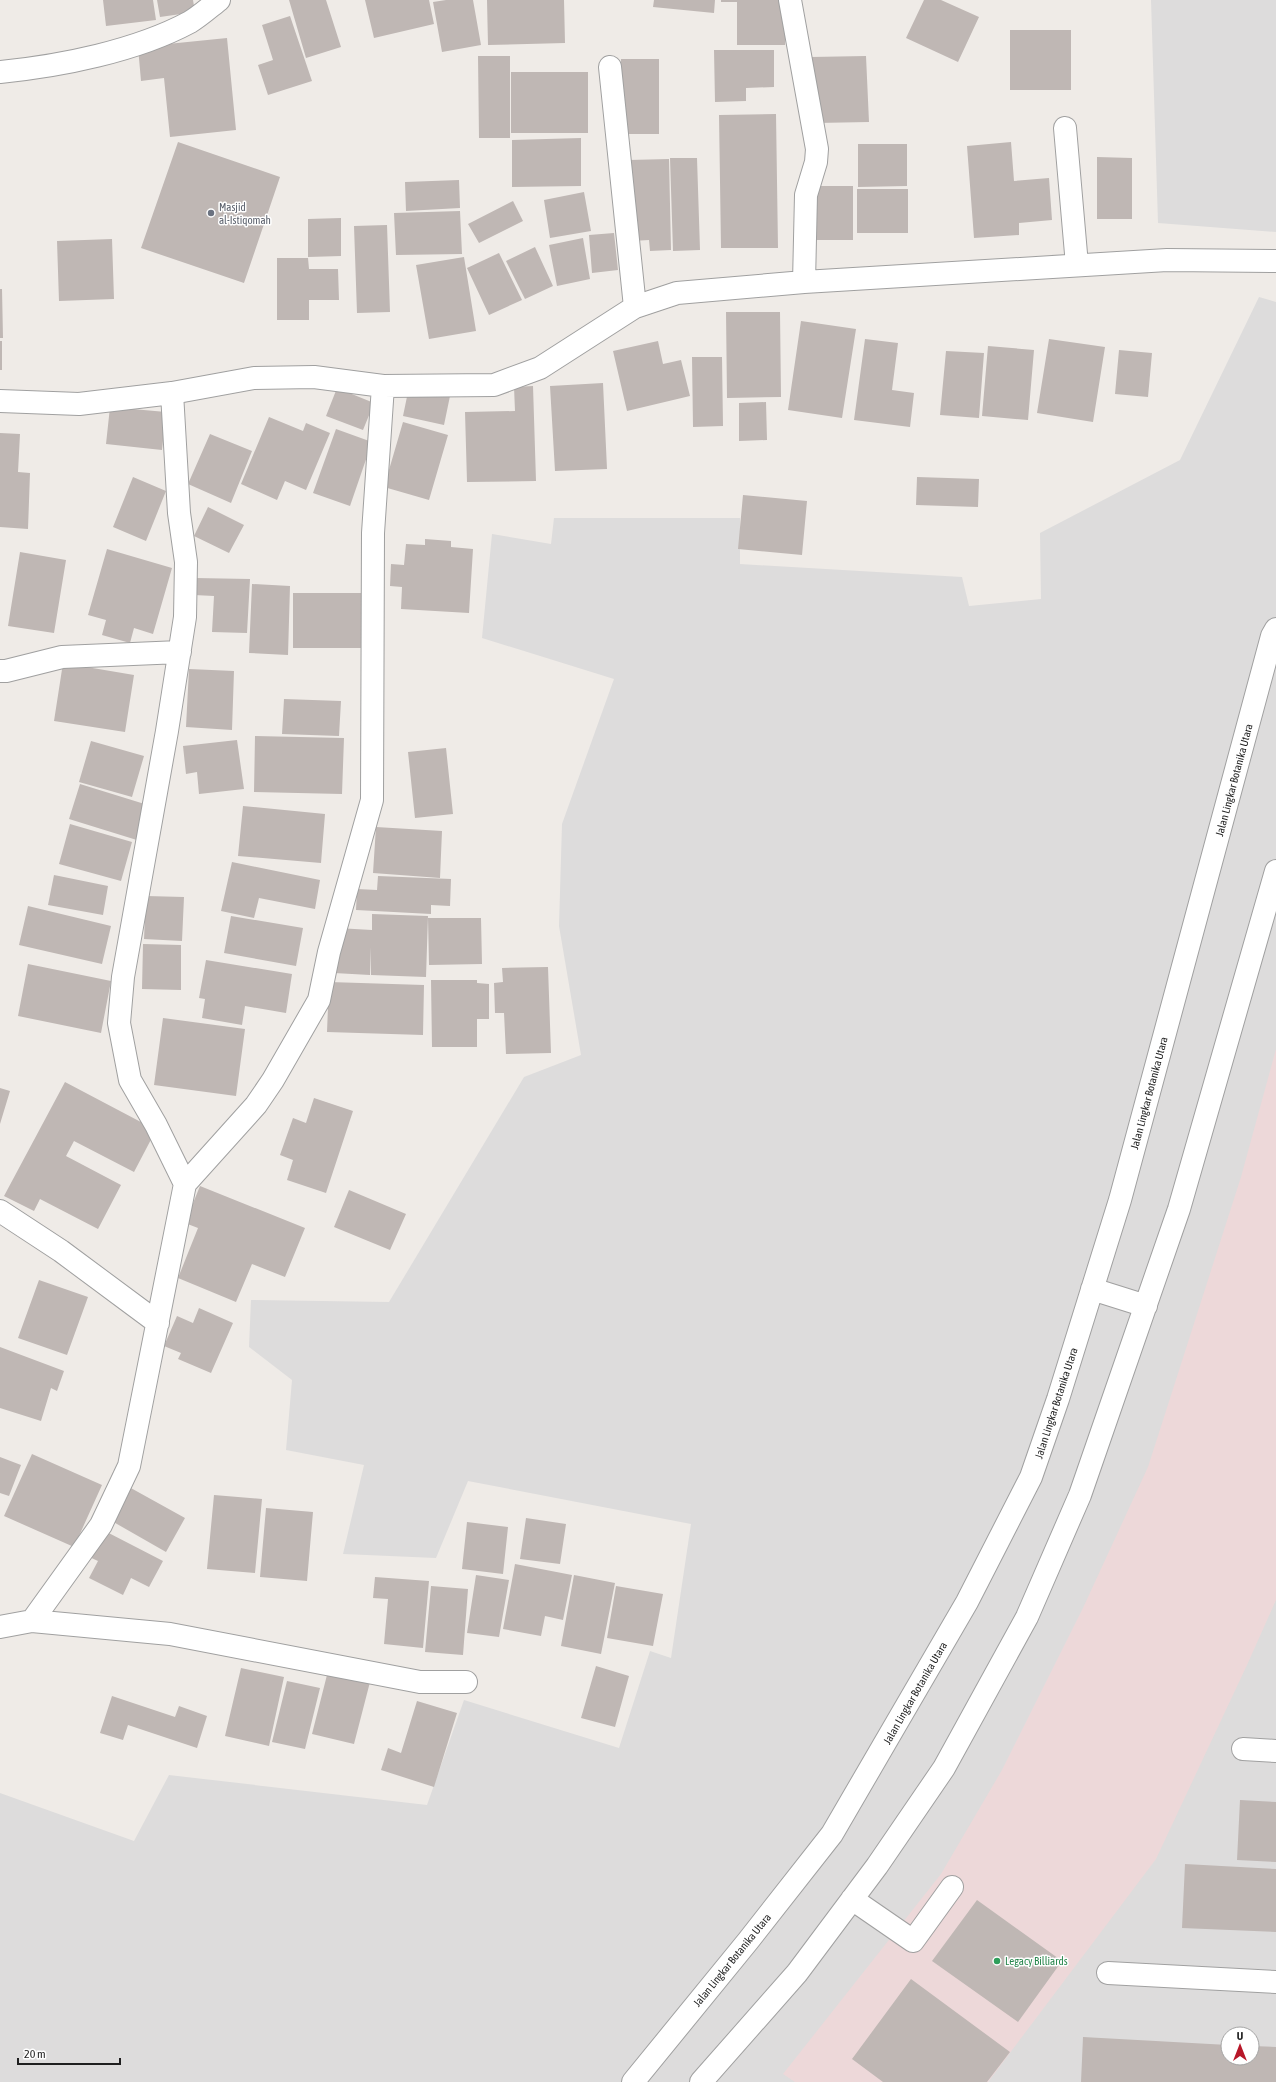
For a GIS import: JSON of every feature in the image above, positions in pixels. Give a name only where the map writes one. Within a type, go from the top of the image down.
[{"type":"street","points":[[0,72],[27,69],[128,48],[190,21],[219,0]]},
{"type":"street","points":[[790,0],[817,149],[816,162],[806,195],[804,282]]},
{"type":"street","points":[[610,67],[634,307]]},
{"type":"street","points":[[1065,128],[1077,265]]},
{"type":"street","points":[[0,401],[79,404],[172,393],[254,378],[314,377],[383,386],[494,385],[540,368],[634,307],[677,293],[804,282],[1167,260],[1276,261]]},
{"type":"street","points":[[32,1621],[101,1525],[129,1466],[185,1184],[256,1104],[274,1080],[319,1000],[329,952],[372,800],[374,533],[383,386]]},
{"type":"street","points":[[172,393],[179,513],[186,562],[185,617],[123,977],[119,1023],[130,1080],[156,1125],[185,1184]]},
{"type":"street","name":"Jalan Lingkar Botanika Utara","points":[[633,2082],[748,1941],[832,1834],[967,1602],[1031,1477],[1058,1399],[1120,1200],[1272,636],[1276,629]]},
{"type":"street","points":[[0,671],[6,671],[62,657],[180,652]]},
{"type":"street","points":[[701,2082],[797,1972],[852,1899],[944,1768],[1027,1617],[1080,1495],[1179,1209],[1276,870]]},
{"type":"street","points":[[0,1210],[61,1251],[158,1323]]},
{"type":"street","points":[[1092,1289],[1146,1306]]},
{"type":"street","points":[[0,1627],[32,1621],[170,1634],[420,1682],[466,1682]]},
{"type":"street","points":[[1242,1749],[1276,1751]]},
{"type":"street","points":[[852,1899],[912,1942],[952,1887]]},
{"type":"street","points":[[1108,1972],[1276,1982]]},
{"type":"shaded area","points":[[1151,0],[1276,0],[1276,232],[1158,223]]},
{"type":"shaded area","points":[[1259,297],[1276,302],[1276,2082],[0,2082],[0,1793],[134,1841],[169,1775],[427,1805],[464,1700],[619,1748],[650,1651],[671,1658],[691,1524],[468,1481],[436,1558],[343,1554],[364,1465],[286,1450],[292,1380],[249,1347],[251,1300],[389,1302],[524,1077],[581,1055],[559,926],[562,824],[614,679],[482,638],[492,534],[551,544],[554,518],[740,518],[740,564],[962,577],[969,606],[1041,599],[1040,533],[1180,460]]},
{"type":"shaded area","points":[[1276,1049],[1276,1600],[1247,1665],[1156,1859],[988,2082],[795,2082],[783,2074],[941,1874],[1002,1770],[1083,1608],[1148,1467],[1241,1177]]},
{"type":"building","points":[[103,0],[153,0],[156,20],[106,26]]},
{"type":"building","points":[[157,0],[193,0],[195,12],[160,17]]},
{"type":"building","points":[[289,0],[326,0],[341,47],[306,58]]},
{"type":"building","points":[[365,0],[429,0],[434,24],[374,38]]},
{"type":"building","points":[[446,0],[473,0],[481,45],[442,52],[433,2]]},
{"type":"building","points":[[487,0],[564,0],[565,43],[488,45]]},
{"type":"building","points":[[654,0],[715,0],[714,13],[653,7]]},
{"type":"building","points":[[721,0],[785,0],[785,45],[737,45],[737,2],[721,2]]},
{"type":"building","points":[[924,0],[941,0],[979,17],[958,62],[906,38]]},
{"type":"building","points":[[290,16],[312,81],[268,95],[258,65],[273,60],[262,25]]},
{"type":"building","points":[[1010,30],[1071,30],[1071,90],[1010,90]]},
{"type":"building","points":[[227,38],[236,130],[170,137],[164,78],[141,81],[138,47]]},
{"type":"building","points":[[714,50],[774,50],[774,87],[746,88],[746,101],[715,102]]},
{"type":"building","points":[[478,56],[510,56],[510,138],[479,138]]},
{"type":"building","points":[[866,56],[869,122],[816,123],[811,57]]},
{"type":"building","points":[[621,59],[659,59],[659,134],[621,134]]},
{"type":"building","points":[[511,72],[588,72],[588,133],[511,133]]},
{"type":"building","points":[[776,114],[778,248],[721,248],[719,115]]},
{"type":"building","points":[[581,138],[581,186],[512,187],[512,140]]},
{"type":"building","name":"Masjid al-Istiqomah","points":[[178,142],[280,177],[244,283],[141,248]]},
{"type":"building","points":[[1011,142],[1014,181],[1049,178],[1052,220],[1019,223],[1019,235],[974,238],[967,146]]},
{"type":"building","points":[[858,144],[907,144],[907,186],[858,187]]},
{"type":"building","points":[[1097,157],[1132,158],[1132,219],[1097,219]]},
{"type":"building","points":[[670,158],[697,158],[700,250],[673,251]]},
{"type":"building","points":[[669,159],[671,250],[650,251],[649,240],[632,241],[629,160]]},
{"type":"building","points":[[459,180],[460,208],[406,211],[405,182]]},
{"type":"building","points":[[812,186],[853,186],[853,240],[812,240]]},
{"type":"building","points":[[857,189],[908,189],[908,233],[857,233]]},
{"type":"building","points":[[584,192],[591,231],[550,238],[544,200]]},
{"type":"building","points":[[513,201],[523,221],[479,243],[468,224]]},
{"type":"building","points":[[460,211],[462,254],[396,255],[394,213]]},
{"type":"building","points":[[341,218],[341,256],[308,257],[308,219]]},
{"type":"building","points":[[387,225],[390,312],[357,313],[354,226]]},
{"type":"building","points":[[614,233],[618,270],[592,273],[589,235]]},
{"type":"building","points":[[583,238],[590,279],[557,286],[549,245]]},
{"type":"building","points":[[112,239],[114,299],[59,301],[57,241]]},
{"type":"building","points":[[535,247],[553,286],[525,299],[506,261]]},
{"type":"building","points":[[499,253],[522,300],[489,315],[467,268]]},
{"type":"building","points":[[464,257],[476,331],[429,339],[416,265]]},
{"type":"building","points":[[277,258],[308,258],[309,269],[338,269],[339,300],[309,300],[309,320],[277,320]]},
{"type":"building","points":[[0,289],[2,289],[3,338],[0,338]]},
{"type":"building","points":[[726,312],[780,312],[781,397],[727,398]]},
{"type":"building","points":[[801,321],[856,329],[842,418],[788,410]]},
{"type":"building","points":[[865,339],[898,343],[892,390],[914,393],[910,427],[854,420]]},
{"type":"building","points":[[1049,339],[1105,347],[1093,422],[1037,413]]},
{"type":"building","points":[[0,341],[2,341],[2,370],[0,370]]},
{"type":"building","points":[[658,341],[663,364],[681,360],[690,396],[627,411],[613,351]]},
{"type":"building","points":[[988,346],[1034,350],[1028,420],[982,416]]},
{"type":"building","points":[[1119,350],[1152,353],[1148,397],[1115,394]]},
{"type":"building","points":[[946,351],[984,353],[979,418],[940,415]]},
{"type":"building","points":[[692,357],[722,357],[723,426],[693,427]]},
{"type":"building","points":[[603,383],[607,469],[555,471],[550,386]]},
{"type":"building","points":[[533,386],[536,481],[467,482],[465,412],[515,411],[514,387]]},
{"type":"building","points":[[409,387],[450,396],[444,425],[403,416]]},
{"type":"building","points":[[337,388],[374,403],[363,430],[326,416]]},
{"type":"building","points":[[766,402],[767,440],[739,441],[739,403]]},
{"type":"building","points":[[110,407],[166,412],[162,450],[106,444]]},
{"type":"building","points":[[269,417],[303,431],[306,423],[330,433],[306,490],[285,481],[277,500],[241,484]]},
{"type":"building","points":[[403,422],[448,435],[429,500],[384,487]]},
{"type":"building","points":[[336,429],[372,442],[350,506],[313,493]]},
{"type":"building","points":[[0,433],[20,434],[18,472],[30,473],[28,529],[0,527]]},
{"type":"building","points":[[210,434],[252,451],[231,503],[188,484]]},
{"type":"building","points":[[133,477],[166,491],[146,541],[113,527]]},
{"type":"building","points":[[917,477],[979,479],[978,507],[916,505]]},
{"type":"building","points":[[743,495],[807,501],[802,555],[738,549]]},
{"type":"building","points":[[208,507],[244,525],[229,553],[194,536]]},
{"type":"building","points":[[425,539],[451,541],[451,547],[473,549],[469,613],[401,609],[402,587],[390,586],[391,564],[404,565],[406,544],[425,545]]},
{"type":"building","points":[[107,549],[172,568],[153,634],[134,628],[130,643],[102,635],[106,620],[88,615]]},
{"type":"building","points":[[20,552],[66,560],[54,633],[8,626]]},
{"type":"building","points":[[195,578],[250,579],[247,633],[212,632],[214,596],[194,595]]},
{"type":"building","points":[[252,584],[290,586],[288,655],[249,653]]},
{"type":"building","points":[[293,593],[366,593],[366,648],[293,648]]},
{"type":"building","points":[[63,663],[134,675],[125,732],[54,721]]},
{"type":"building","points":[[189,669],[234,671],[232,730],[186,727]]},
{"type":"building","points":[[284,699],[341,701],[339,736],[282,734]]},
{"type":"building","points":[[255,736],[344,738],[342,794],[254,792]]},
{"type":"building","points":[[237,740],[244,789],[199,794],[197,772],[186,774],[183,746]]},
{"type":"building","points":[[91,741],[144,756],[132,797],[79,782]]},
{"type":"building","points":[[446,748],[453,814],[415,818],[408,752]]},
{"type":"building","points":[[80,784],[151,806],[140,841],[69,819]]},
{"type":"building","points":[[243,806],[325,814],[321,863],[238,856]]},
{"type":"building","points":[[70,824],[132,842],[121,881],[59,864]]},
{"type":"building","points":[[376,827],[442,831],[440,878],[373,873]]},
{"type":"building","points":[[232,862],[320,880],[315,909],[259,898],[254,918],[221,911]]},
{"type":"building","points":[[54,875],[108,886],[103,915],[48,905]]},
{"type":"building","points":[[378,876],[451,879],[450,906],[431,905],[431,914],[356,910],[357,889],[377,890]]},
{"type":"building","points":[[146,896],[184,897],[182,941],[144,939]]},
{"type":"building","points":[[28,906],[111,926],[102,964],[19,945]]},
{"type":"building","points":[[372,914],[428,916],[426,977],[371,975],[371,947],[370,975],[334,973],[337,928],[372,930]]},
{"type":"building","points":[[231,916],[303,928],[296,966],[224,953]]},
{"type":"building","points":[[428,918],[481,918],[482,964],[429,965]]},
{"type":"building","points":[[143,944],[181,945],[181,990],[142,989]]},
{"type":"building","points":[[206,960],[292,974],[286,1013],[245,1006],[242,1025],[202,1018],[205,999],[199,998]]},
{"type":"building","points":[[28,964],[111,981],[101,1033],[18,1016]]},
{"type":"building","points":[[548,967],[551,1053],[506,1054],[504,1013],[495,1013],[494,983],[503,982],[502,968]]},
{"type":"building","points":[[431,980],[477,980],[477,983],[489,984],[489,1019],[477,1019],[477,1047],[432,1047]]},
{"type":"building","points":[[329,982],[424,985],[423,1035],[327,1032]]},
{"type":"building","points":[[163,1018],[245,1029],[236,1096],[154,1085]]},
{"type":"building","points":[[65,1082],[156,1130],[134,1172],[74,1141],[66,1156],[121,1185],[98,1229],[40,1199],[34,1211],[4,1196]]},
{"type":"building","points":[[0,1088],[10,1091],[0,1124]]},
{"type":"building","points":[[314,1098],[353,1111],[326,1193],[287,1180],[293,1160],[280,1155],[293,1118],[306,1123]]},
{"type":"building","points":[[200,1186],[305,1228],[285,1277],[252,1264],[236,1302],[178,1278],[198,1228],[185,1223]]},
{"type":"building","points":[[349,1190],[406,1214],[390,1250],[334,1227]]},
{"type":"building","points":[[39,1280],[88,1297],[67,1355],[18,1338]]},
{"type":"building","points":[[199,1308],[233,1323],[211,1373],[178,1359],[181,1353],[164,1346],[177,1316],[193,1323]]},
{"type":"building","points":[[0,1347],[64,1371],[57,1391],[51,1388],[41,1421],[0,1408]]},
{"type":"building","points":[[32,1454],[102,1485],[74,1547],[4,1516]]},
{"type":"building","points":[[0,1457],[21,1465],[9,1496],[0,1493]]},
{"type":"building","points":[[129,1487],[185,1518],[166,1552],[110,1520]]},
{"type":"building","points":[[214,1495],[262,1499],[255,1573],[207,1569]]},
{"type":"building","points":[[266,1508],[313,1512],[307,1581],[260,1577]]},
{"type":"building","points":[[526,1518],[566,1524],[560,1564],[520,1559]]},
{"type":"building","points":[[467,1522],[508,1527],[503,1574],[462,1569]]},
{"type":"building","points":[[99,1528],[163,1561],[149,1587],[131,1578],[123,1595],[89,1578],[98,1561],[85,1555]]},
{"type":"building","points":[[515,1564],[572,1575],[563,1620],[545,1616],[541,1636],[503,1629]]},
{"type":"building","points":[[476,1575],[509,1580],[499,1637],[467,1633]]},
{"type":"building","points":[[574,1575],[615,1583],[601,1654],[561,1646]]},
{"type":"building","points":[[375,1577],[429,1581],[423,1648],[384,1644],[388,1599],[373,1598]]},
{"type":"building","points":[[431,1586],[468,1589],[463,1655],[425,1652]]},
{"type":"building","points":[[616,1586],[663,1594],[653,1646],[607,1638]]},
{"type":"building","points":[[596,1666],[629,1676],[615,1727],[581,1718]]},
{"type":"building","points":[[241,1668],[284,1677],[269,1746],[225,1736]]},
{"type":"building","points":[[328,1671],[370,1682],[354,1744],[312,1734]]},
{"type":"building","points":[[287,1681],[320,1688],[305,1749],[272,1742]]},
{"type":"building","points":[[112,1696],[175,1717],[179,1706],[207,1716],[197,1748],[128,1725],[123,1740],[100,1733]]},
{"type":"building","points":[[417,1701],[457,1713],[434,1787],[381,1770],[388,1748],[401,1753]]},
{"type":"building","points":[[1240,1800],[1276,1802],[1276,1862],[1237,1860]]},
{"type":"building","points":[[1185,1864],[1276,1869],[1276,1932],[1182,1928]]},
{"type":"building","name":"Legacy Billiards","points":[[977,1900],[1062,1961],[1018,2022],[932,1961]]},
{"type":"building","points":[[911,1979],[1010,2052],[987,2082],[883,2082],[852,2059]]},
{"type":"building","points":[[1083,2037],[1220,2045],[1220,2066],[1260,2066],[1260,2046],[1276,2047],[1276,2082],[1081,2082]]},
{"type":"place","name":"Masjid al-Istiqomah","points":[[211,213]]},
{"type":"place","name":"Legacy Billiards","points":[[997,1961]]}]
